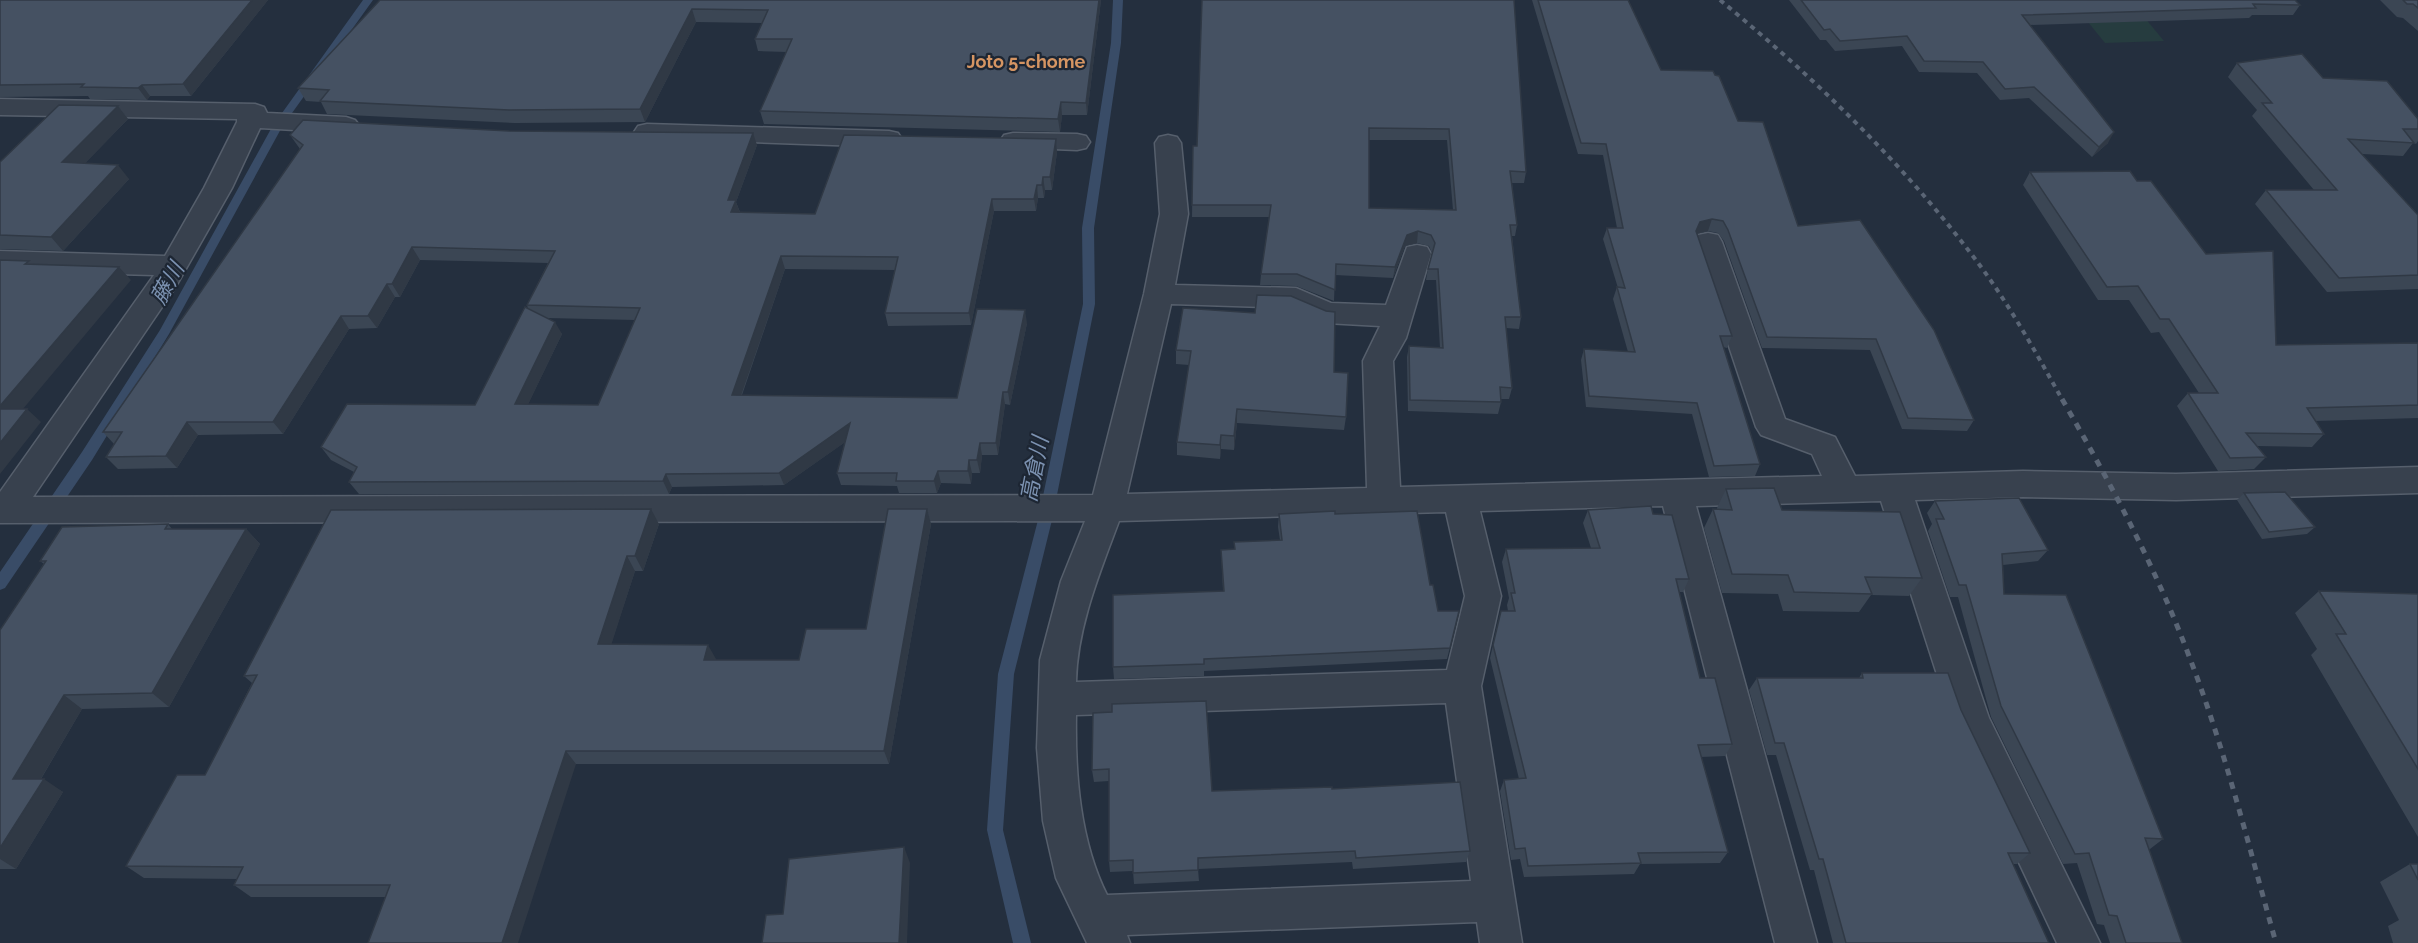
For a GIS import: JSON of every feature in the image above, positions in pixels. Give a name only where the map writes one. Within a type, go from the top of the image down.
[{"type":"street","points":[[0,107],[255,112],[218,188],[174,266],[8,510]]},
{"type":"street","points":[[253,120],[374,126]]},
{"type":"street","points":[[622,132],[694,132],[915,140]]},
{"type":"street","points":[[984,141],[1077,142]]},
{"type":"street","points":[[1168,143],[1174,214],[1159,294],[1093,508],[1079,581],[1061,649],[1056,748],[1063,821],[1077,878],[1101,929],[1494,901]]},
{"type":"street","points":[[1708,242],[1772,427],[1824,446],[1844,488]]},
{"type":"street","points":[[1384,500],[1378,361],[1390,338],[1417,254]]},
{"type":"street","points":[[0,261],[174,266]]},
{"type":"street","points":[[1159,294],[1296,298],[1326,313],[1397,316]]},
{"type":"street","points":[[8,510],[1093,508],[2023,484],[2176,487],[2418,480]]},
{"type":"street","points":[[1894,488],[1971,721],[2079,943]]},
{"type":"street","points":[[1676,493],[1796,943]]},
{"type":"street","points":[[1460,498],[1483,596],[1461,686],[1501,943]]},
{"type":"street","points":[[1057,699],[1461,686]]},
{"type":"green space","points":[[2070,0],[2130,0],[2164,41],[2105,43]]},
{"type":"building","points":[[0,0],[252,0],[183,84],[142,85],[138,88],[81,87],[84,84],[0,85]]},
{"type":"building","points":[[380,0],[1099,0],[1086,103],[1061,102],[1058,119],[760,111],[792,39],[755,39],[768,10],[692,9],[640,109],[509,110],[320,101],[329,90],[298,88]]},
{"type":"building","points":[[1202,0],[1514,0],[1526,172],[1510,171],[1517,225],[1510,225],[1521,317],[1505,317],[1512,388],[1500,387],[1501,402],[1410,400],[1409,346],[1443,348],[1438,269],[1428,269],[1435,243],[1431,235],[1418,231],[1407,235],[1395,267],[1336,264],[1335,290],[1297,274],[1261,274],[1271,205],[1192,205],[1193,146],[1197,146]],"holes":[[[1369,128],[1449,129],[1456,210],[1369,208]]]},
{"type":"building","points":[[1538,0],[1628,0],[1661,70],[1713,71],[1719,76],[1738,121],[1763,122],[1798,226],[1860,220],[1934,330],[1974,420],[1908,418],[1876,339],[1767,337],[1728,230],[1723,221],[1712,219],[1700,222],[1696,231],[1732,336],[1720,336],[1760,464],[1714,466],[1697,403],[1589,396],[1584,349],[1635,352],[1617,287],[1625,288],[1607,228],[1623,228],[1606,144],[1581,143]]},
{"type":"building","points":[[1801,0],[2295,0],[2300,5],[2253,4],[2256,8],[2022,15],[2114,132],[2099,147],[2034,87],[2005,89],[1983,62],[1924,61],[1907,36],[1840,41],[1830,29],[1824,30]]},
{"type":"building","points":[[2403,0],[2418,0],[2418,8],[2413,4],[2407,4]]},
{"type":"building","points":[[2302,54],[2323,78],[2387,81],[2418,119],[2418,129],[2403,129],[2414,143],[2348,139],[2418,215],[2418,275],[2339,278],[2266,190],[2337,190],[2262,103],[2272,103],[2237,63]]},
{"type":"building","points":[[59,105],[118,106],[62,162],[118,165],[51,237],[0,235],[0,162]]},
{"type":"building","points":[[303,120],[509,131],[753,133],[728,200],[736,200],[731,212],[815,214],[844,135],[1056,139],[1050,177],[1043,177],[1042,185],[1037,185],[1034,199],[992,199],[969,313],[885,313],[898,257],[781,256],[732,395],[957,398],[977,309],[1025,310],[1008,392],[1003,392],[996,443],[980,443],[977,460],[969,460],[968,471],[938,471],[934,481],[896,481],[897,473],[837,473],[850,423],[779,473],[666,474],[663,481],[349,482],[357,467],[321,447],[347,404],[475,405],[525,307],[555,322],[515,404],[598,405],[640,308],[527,305],[555,251],[412,247],[392,284],[387,284],[368,316],[341,316],[273,422],[187,422],[166,456],[106,457],[122,432],[103,432],[303,145],[290,135]]},
{"type":"building","points":[[2130,171],[2137,181],[2151,181],[2206,254],[2273,251],[2276,345],[2418,343],[2418,405],[2307,408],[2324,434],[2246,433],[2266,457],[2230,458],[2188,393],[2218,393],[2169,319],[2160,319],[2138,286],[2107,287],[2030,172]]},
{"type":"building","points":[[0,260],[29,261],[25,264],[119,267],[0,406]]},
{"type":"building","points":[[1257,295],[1291,296],[1326,311],[1335,312],[1334,372],[1348,373],[1346,417],[1237,409],[1234,436],[1221,435],[1220,445],[1177,442],[1191,351],[1176,350],[1183,308],[1255,313]]},
{"type":"building","points":[[0,409],[27,409],[0,443]]},
{"type":"building","points":[[1774,488],[1782,510],[1900,512],[1922,578],[1865,577],[1872,594],[1794,592],[1788,575],[1732,574],[1713,509],[1732,510],[1726,489]]},
{"type":"building","points":[[2285,492],[2315,527],[2269,532],[2244,493]]},
{"type":"building","points":[[2019,498],[2048,550],[2002,554],[2004,594],[2066,595],[2163,839],[2145,838],[2182,943],[2126,943],[2117,916],[2109,915],[2089,853],[2075,854],[2001,706],[1966,585],[1959,585],[1936,519],[1944,519],[1935,501]]},
{"type":"building","points":[[1651,506],[1653,514],[1672,515],[1689,579],[1676,579],[1700,678],[1715,678],[1732,744],[1698,745],[1728,852],[1638,853],[1641,863],[1528,866],[1525,848],[1515,849],[1504,780],[1526,778],[1493,645],[1501,611],[1515,611],[1511,593],[1515,593],[1506,549],[1600,548],[1588,510]]},
{"type":"building","points":[[651,509],[635,556],[627,556],[598,644],[708,645],[704,660],[799,660],[806,629],[866,629],[888,509],[927,509],[884,751],[566,751],[502,943],[368,943],[390,885],[234,885],[243,867],[126,866],[177,775],[205,775],[257,675],[244,676],[331,510]]},
{"type":"building","points":[[1335,511],[1335,514],[1417,511],[1430,585],[1433,585],[1438,611],[1459,611],[1450,648],[1204,659],[1204,664],[1113,667],[1113,595],[1224,591],[1221,550],[1235,549],[1234,542],[1282,540],[1279,514]]},
{"type":"building","points":[[168,524],[165,529],[246,529],[152,693],[64,695],[13,779],[44,779],[0,848],[0,630],[46,561],[40,561],[62,527]]},
{"type":"building","points":[[2319,591],[2418,594],[2418,769],[2336,634],[2346,634]]},
{"type":"building","points":[[1862,673],[1948,673],[1961,710],[2030,853],[2008,853],[2049,943],[1846,943],[1823,859],[1819,859],[1784,743],[1775,743],[1757,678],[1863,678]]},
{"type":"building","points":[[1206,701],[1212,791],[1332,787],[1332,789],[1460,782],[1470,851],[1356,858],[1355,851],[1198,858],[1198,870],[1133,873],[1133,860],[1109,861],[1109,769],[1092,770],[1093,713],[1112,712],[1112,704]]},
{"type":"building","points":[[904,847],[899,943],[762,943],[766,915],[783,914],[789,859]]},
{"type":"building","points":[[2410,864],[2418,864],[2418,880]]},
{"type":"waterway","name":"藤川","points":[[0,584],[87,456],[165,331],[277,127],[368,0]]},
{"type":"waterway","name":"高倉川","points":[[1022,943],[995,830],[1006,674],[1045,520],[1089,304],[1088,228],[1116,43],[1118,0]]},
{"type":"railway","points":[[1720,0],[1821,89],[1915,185],[1972,255],[1997,290],[2063,401]]},
{"type":"railway","points":[[2062,399],[2131,525],[2162,590],[2189,656],[2225,762],[2276,943]]},
{"type":"district","name":"Joto 5-chome","points":[[1026,61]]}]
